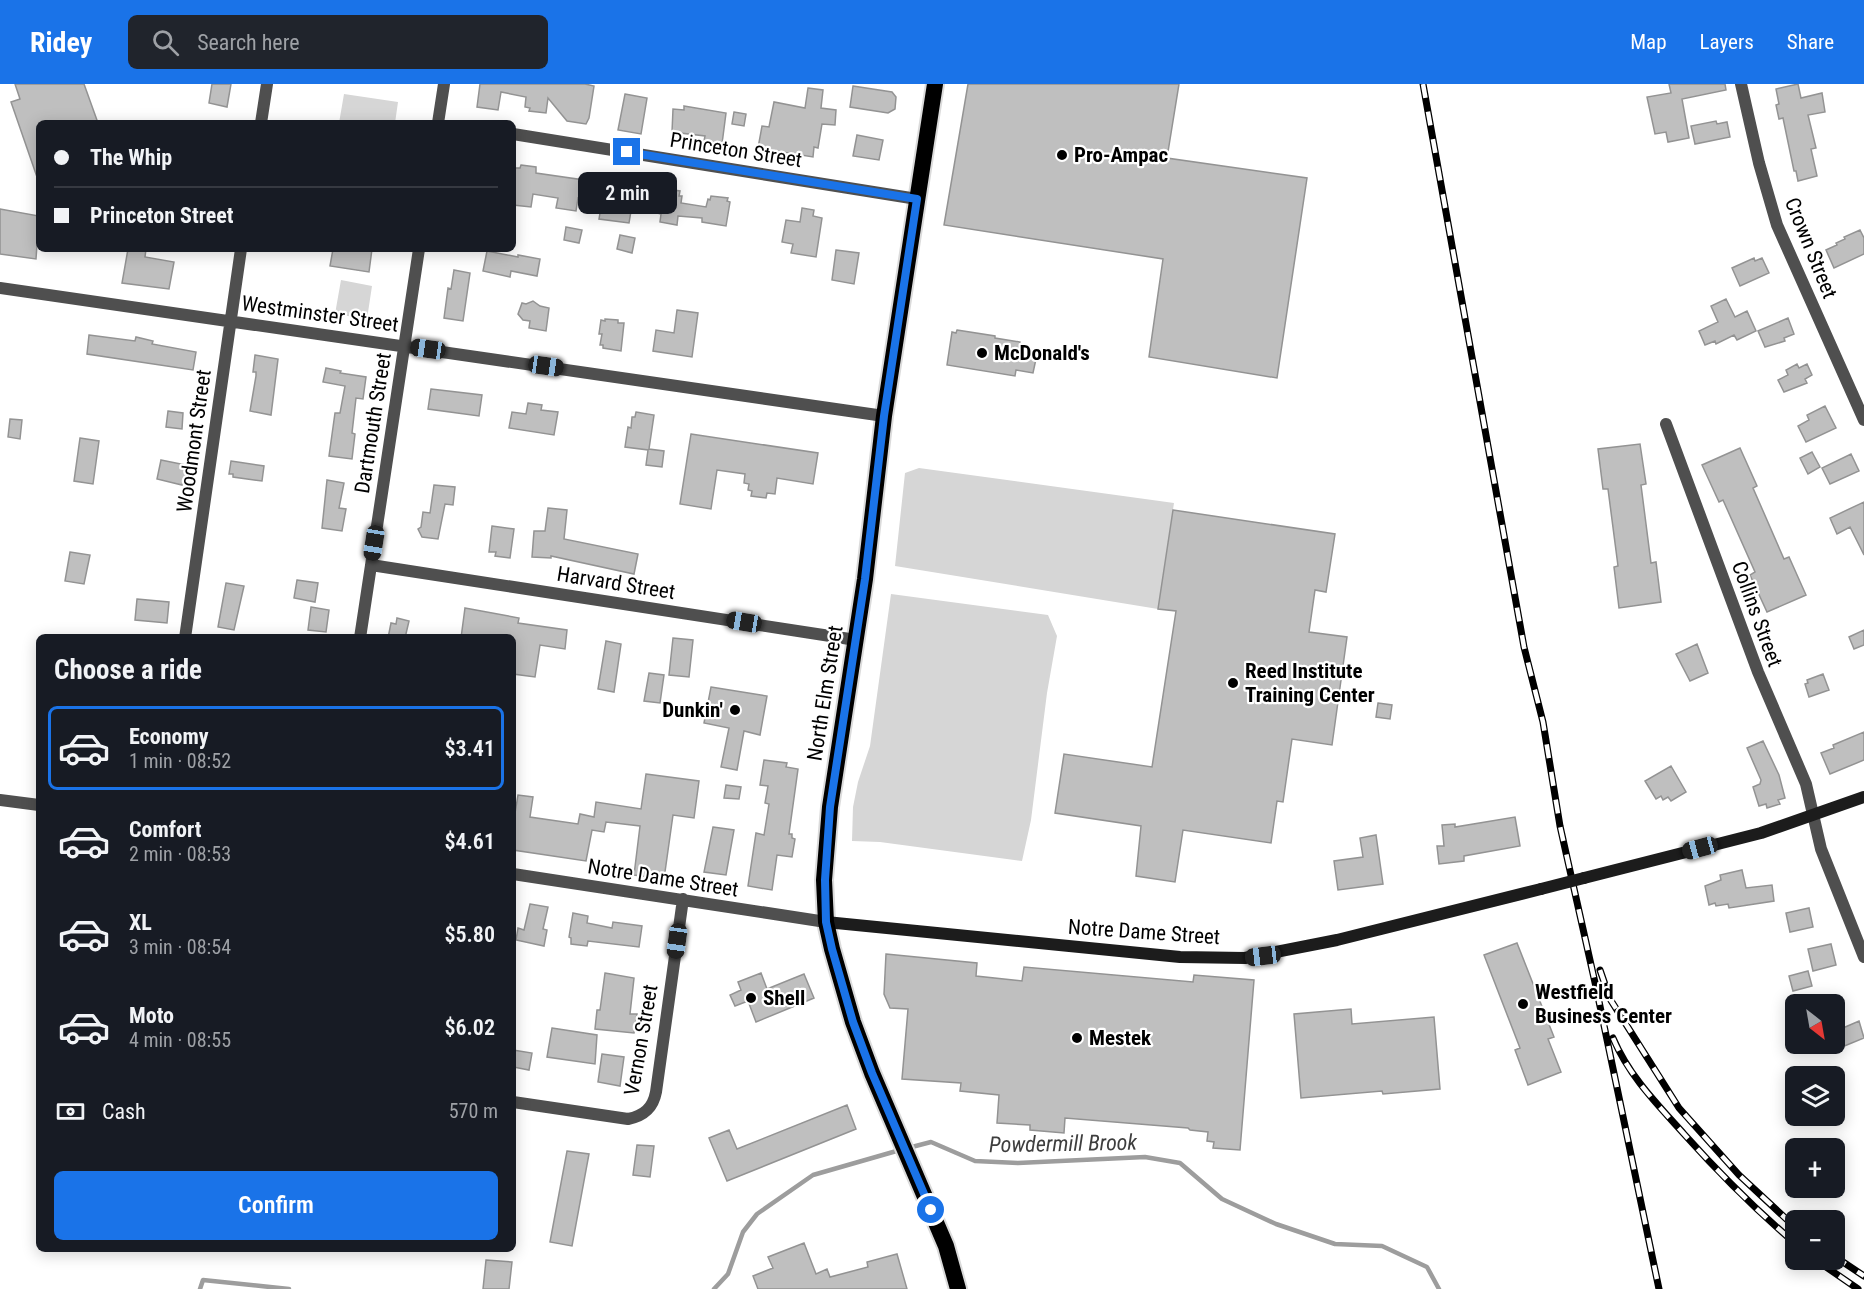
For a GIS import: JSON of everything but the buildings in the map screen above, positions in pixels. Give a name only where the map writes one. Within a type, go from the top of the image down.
[{"type":"highway","name":"North Elm Street","points":[[935,84],[884,416],[856,640],[830,807],[825,854],[826,922],[837,972],[853,1022],[872,1073],[946,1246],[958,1289]]},
{"type":"main road","name":"Notre Dame Street","points":[[826,922],[1180,957],[1245,958],[1337,940],[1761,833],[1864,797]]},
{"type":"street","points":[[261,120],[267,84]]},
{"type":"street","points":[[441,120],[444,84]]},
{"type":"street","name":"Crown Street","points":[[1741,84],[1759,163],[1777,225],[1864,420]]},
{"type":"street","name":"Princeton Street","points":[[516,134],[917,199]]},
{"type":"street","name":"Woodmont Street","points":[[187,634],[242,252]]},
{"type":"street","name":"Dartmouth Street","points":[[361,634],[419,252]]},
{"type":"street","name":"Westminster Street","points":[[0,288],[884,416]]},
{"type":"street","name":"Collins Street","points":[[1666,424],[1762,684],[1806,784],[1814,816],[1815,832],[1829,874],[1864,957]]},
{"type":"street","name":"Harvard Street","points":[[371,565],[856,640]]},
{"type":"street","points":[[0,800],[36,805]]},
{"type":"street","name":"Notre Dame Street","points":[[516,874],[826,922]]},
{"type":"street","name":"Vernon Street","points":[[516,1102],[620,1119],[636,1118],[651,1107],[656,1092],[683,899]]},
{"type":"shaded area","points":[[344,94],[398,102],[395,120],[340,120]]},
{"type":"shaded area","points":[[341,280],[372,286],[367,319],[335,314]]},
{"type":"shaded area","points":[[919,468],[1174,503],[1158,609],[895,566],[905,473]]},
{"type":"shaded area","points":[[891,594],[1048,615],[1057,636],[1047,693],[1031,820],[1022,861],[880,842],[852,841],[853,807],[858,782],[870,746]]},
{"type":"waterway","name":"Powdermill Brook","points":[[908,1148],[931,1142],[975,1161],[1018,1163],[1145,1157],[1180,1163],[1222,1199],[1276,1224],[1335,1244],[1382,1246],[1427,1267],[1439,1289]]},
{"type":"waterway","name":"Powdermill Brook","points":[[714,1289],[728,1274],[743,1232],[757,1214],[813,1175],[900,1150]]},
{"type":"waterway","name":"Powdermill Brook","points":[[200,1289],[203,1280],[289,1289]]},
{"type":"railway","points":[[1423,84],[1524,647],[1543,722],[1560,826],[1659,1289]]},
{"type":"railway","points":[[1600,970],[1610,999],[1679,1108],[1739,1175],[1785,1218]]},
{"type":"railway","points":[[1613,1038],[1635,1077],[1664,1112],[1738,1191],[1785,1234]]},
{"type":"railway","points":[[1845,1263],[1864,1276]]},
{"type":"railway","points":[[1830,1270],[1858,1289]]},
{"type":"place","name":"Pro-Ampac","points":[[1062,155]]},
{"type":"place","name":"McDonald's","points":[[982,353]]},
{"type":"place","name":"Reed Institute Training Center","points":[[1233,683]]},
{"type":"place","name":"Dunkin'","points":[[735,710]]},
{"type":"place","name":"Shell","points":[[751,998]]},
{"type":"place","name":"Westfield Business Center","points":[[1523,1004]]},
{"type":"place","name":"Mestek","points":[[1077,1038]]},
{"type":"route","points":[[627,152],[917,199],[884,416],[865,579],[830,807],[825,880],[826,922],[837,972],[853,1022],[872,1073],[931,1210]]}]
